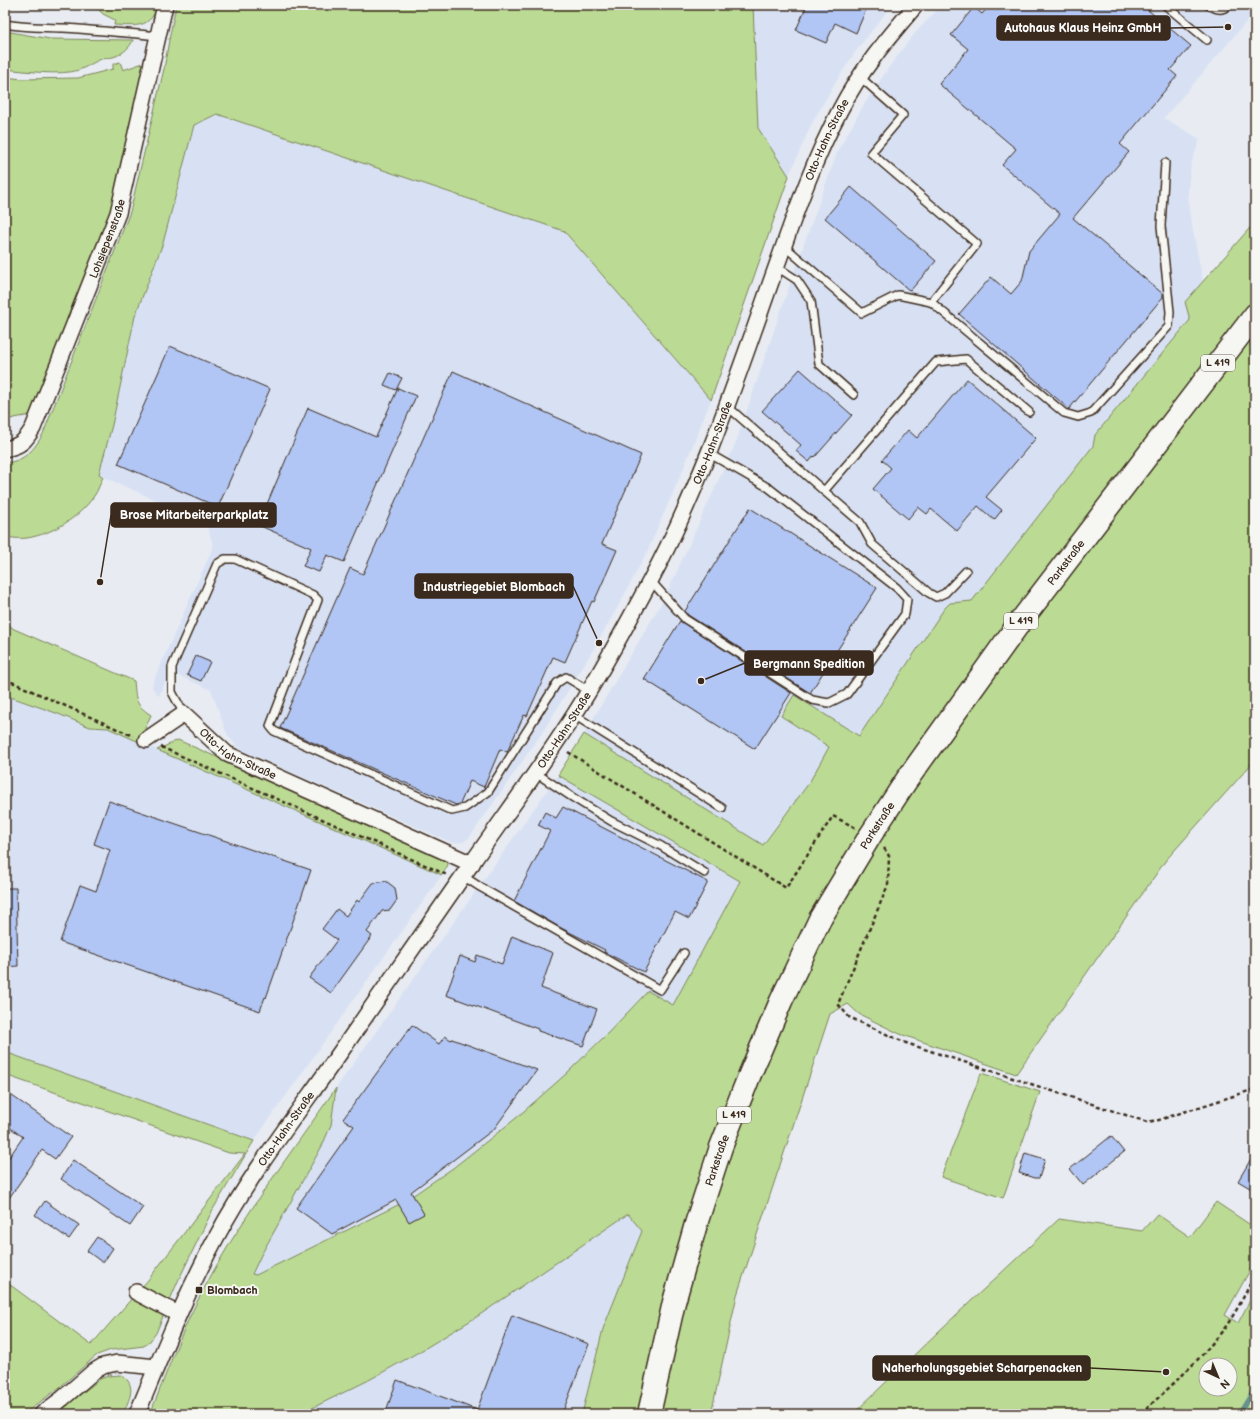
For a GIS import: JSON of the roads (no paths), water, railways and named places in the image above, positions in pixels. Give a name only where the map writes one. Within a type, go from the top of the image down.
[{"type":"main road","name":"Parkstraße","points":[[649,1414],[674,1302],[696,1224],[721,1147],[750,1074],[790,982],[820,919],[870,836],[906,781],[1020,622],[1255,315]]},
{"type":"street","name":"Lohsiepenstraße","points":[[5,449],[17,446],[27,438],[33,428],[118,213],[165,5]]},
{"type":"street","name":"Otto-Hahn-Straße","points":[[137,1414],[178,1314],[218,1234],[242,1192],[536,773],[589,691],[651,581],[684,514],[727,406],[783,245],[824,141],[860,76],[877,51],[916,5]]},
{"type":"street","name":"Otto-Hahn-Straße","points":[[184,714],[227,754],[472,864]]},
{"type":"street","points":[[146,740],[184,714]]},
{"type":"street","points":[[136,1292],[178,1314]]},
{"type":"street","points":[[42,1414],[93,1372],[103,1366],[117,1363],[156,1366]]},
{"type":"lane","points":[[1165,5],[1207,40]]},
{"type":"lane","points":[[1208,5],[1215,9],[1222,10],[1230,5]]},
{"type":"lane","points":[[5,24],[28,28],[107,31],[159,36]]},
{"type":"lane","points":[[860,76],[904,115],[871,153],[977,244],[930,302]]},
{"type":"lane","points":[[783,245],[862,313],[898,295],[930,302],[1064,412],[1078,417],[1092,413],[1168,326],[1170,312],[1161,226],[1165,163]]},
{"type":"lane","points":[[776,267],[796,280],[810,301],[819,364],[854,395]]},
{"type":"lane","points":[[824,490],[936,362],[966,359],[1029,412]]},
{"type":"lane","points":[[727,406],[860,522],[872,544],[929,593],[936,597],[945,593],[966,570]]},
{"type":"lane","points":[[651,581],[685,620],[812,700],[829,703],[847,694],[905,614],[906,599],[897,588],[769,488],[708,453]]},
{"type":"lane","points":[[184,714],[172,692],[172,667],[217,564],[225,559],[236,559],[313,595],[318,600],[270,726],[274,731],[452,811],[465,808],[488,792],[557,683],[566,677],[589,691]]},
{"type":"lane","points":[[574,715],[722,808]]},
{"type":"lane","points":[[536,773],[604,817],[661,846],[705,873]]},
{"type":"lane","points":[[462,878],[660,990],[684,953]]},
{"type":"waterway","name":"Blombach","points":[[5,136],[7,132]]},
{"type":"waterway","points":[[1239,1414],[1255,1388]]},
{"type":"place","name":"Autohaus Klaus Heinz GmbH","points":[[1228,27]]},
{"type":"place","name":"Brose Mitarbeiterparkplatz","points":[[100,582]]},
{"type":"place","name":"Industriegebiet Blombach","points":[[599,643]]},
{"type":"place","name":"Bergmann Spedition","points":[[701,681]]},
{"type":"place","name":"Blombach","points":[[199,1290]]},
{"type":"place","name":"Naherholungsgebiet Scharpenacken","points":[[1166,1372]]}]
